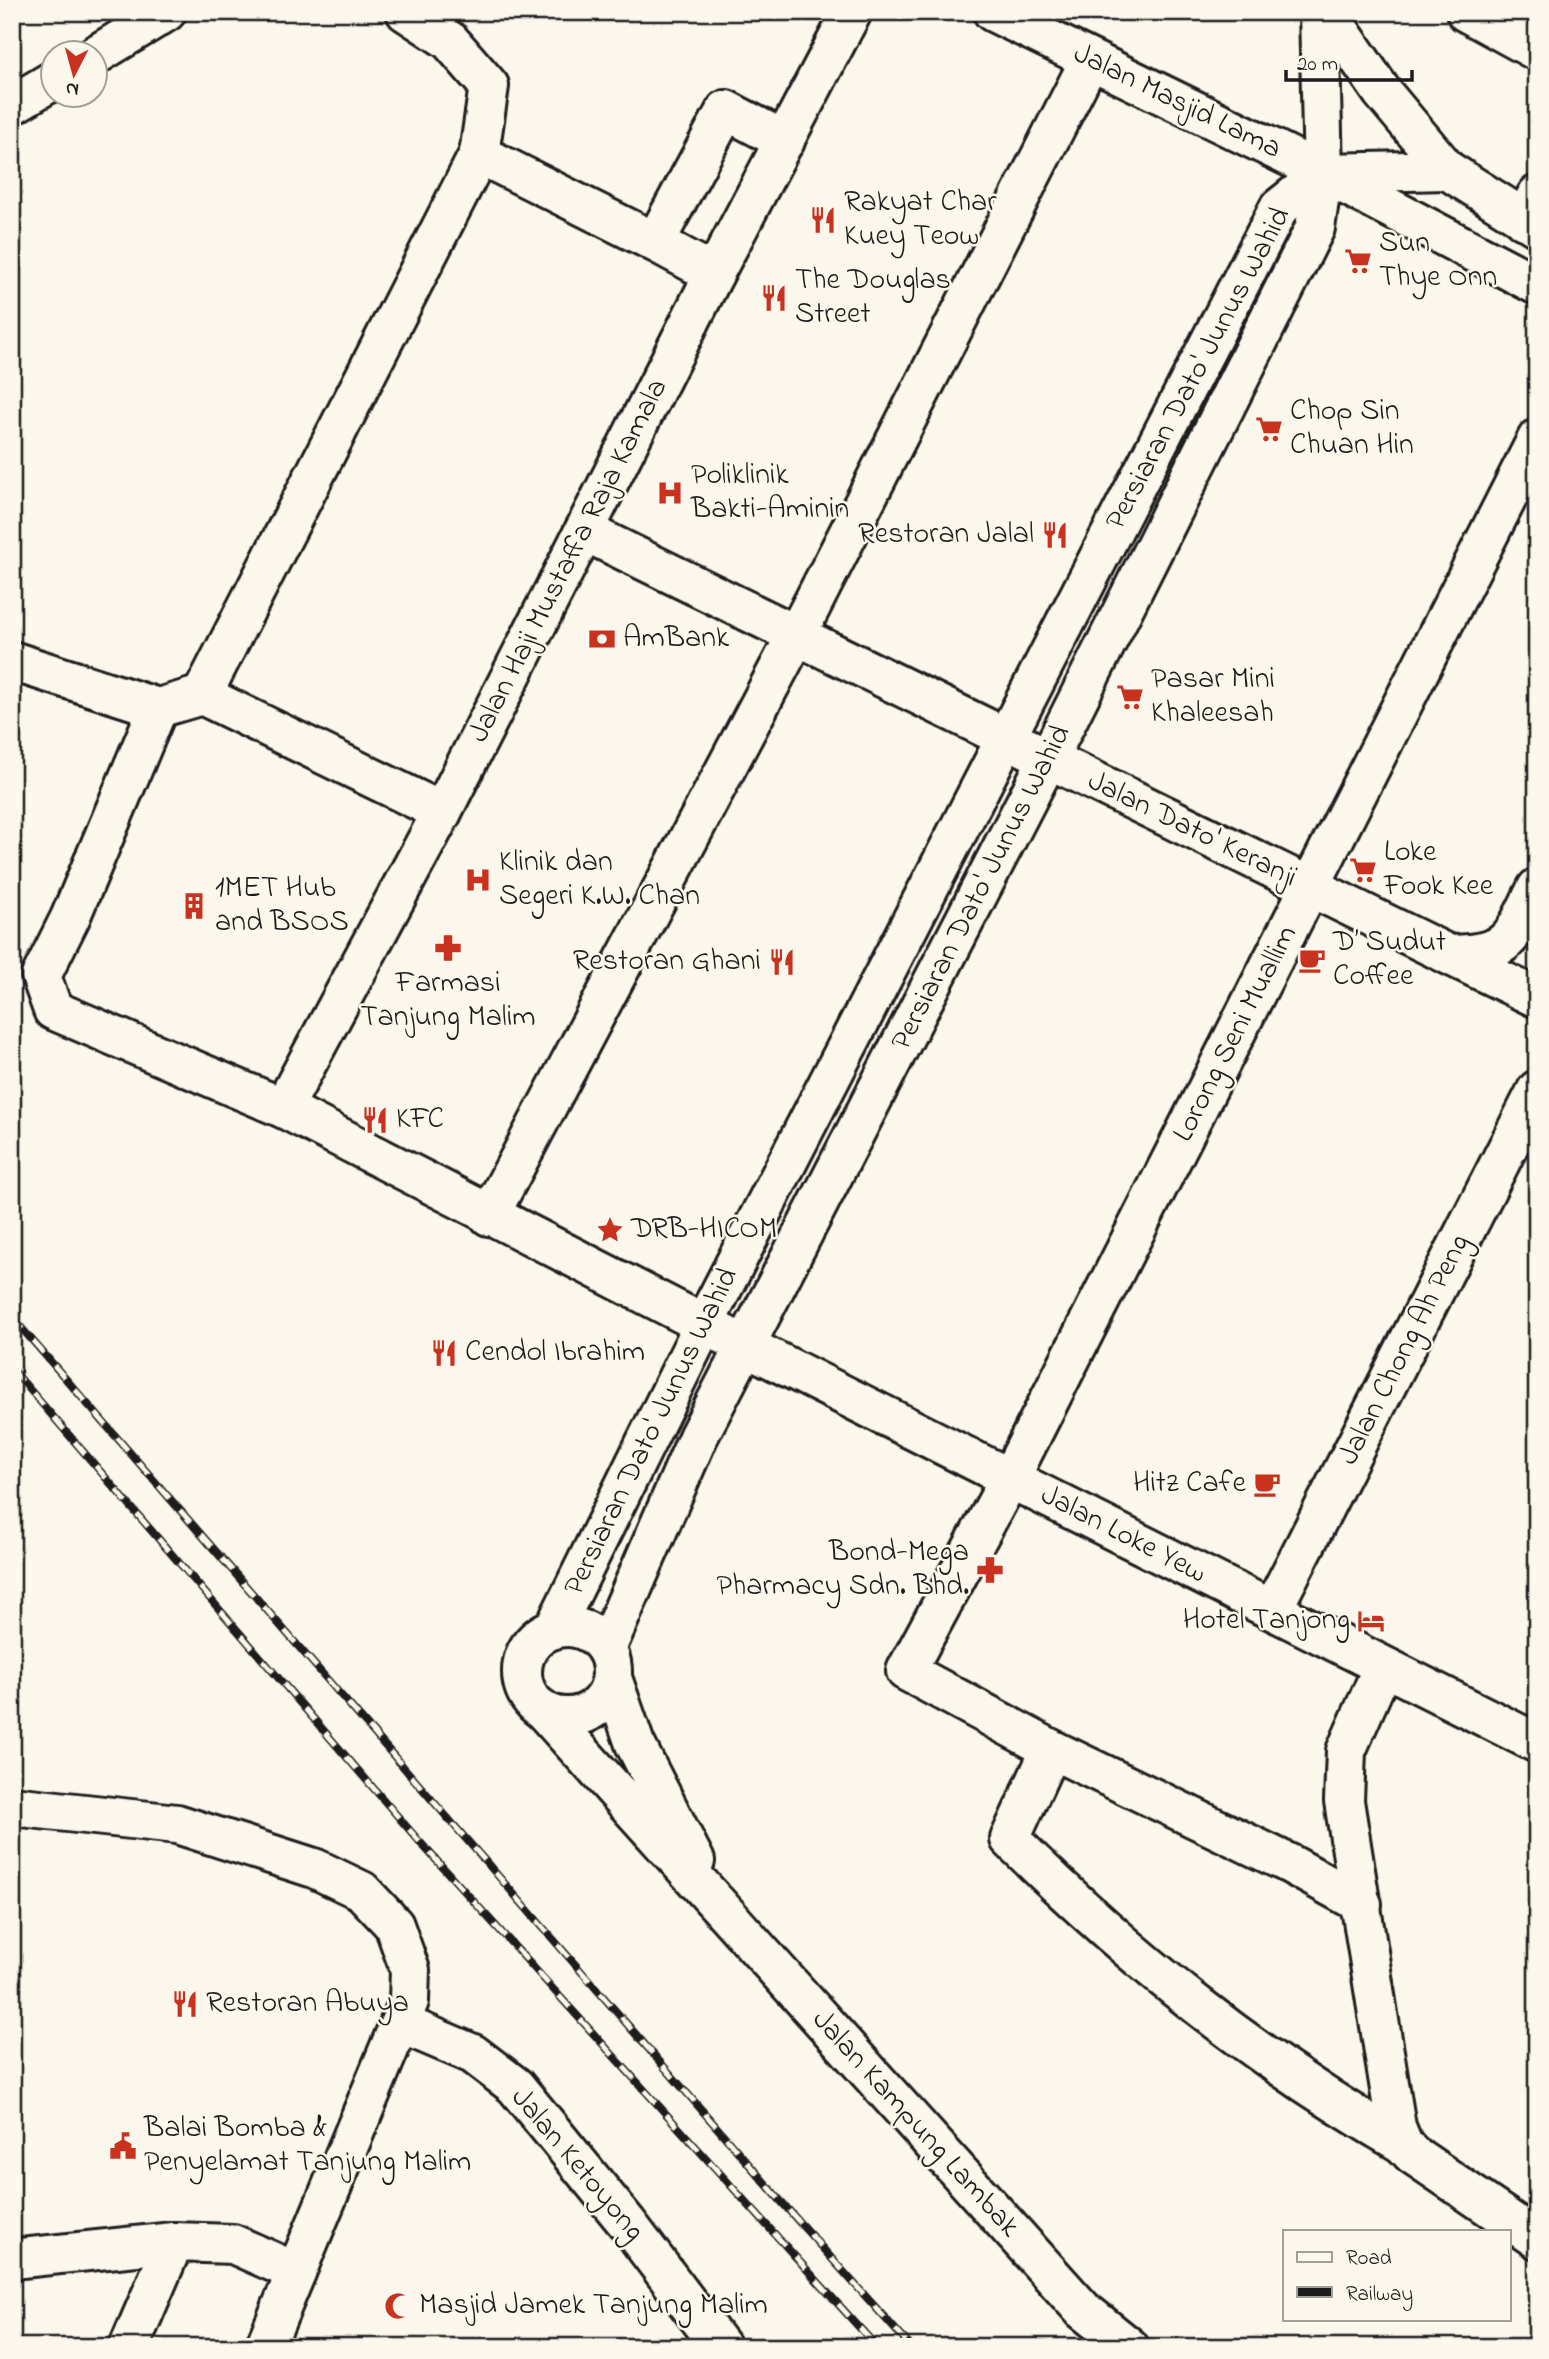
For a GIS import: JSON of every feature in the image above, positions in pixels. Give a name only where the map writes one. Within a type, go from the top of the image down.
[{"type":"street","points":[[108,47],[166,12]]},
{"type":"street","points":[[202,695],[478,154],[488,86],[450,41],[406,12]]},
{"type":"street","name":"Jalan Haji Mustaffa Raja Kamala","points":[[283,1108],[442,812],[714,274],[852,12]]},
{"type":"street","name":"Jalan Masjid Lama","points":[[993,12],[1323,173],[1537,285]]},
{"type":"street","points":[[1319,12],[1323,173],[1447,170]]},
{"type":"street","points":[[1327,12],[1382,92],[1447,170],[1533,214]]},
{"type":"street","points":[[1466,12],[1537,51]]},
{"type":"street","points":[[489,1216],[796,636],[1090,60]]},
{"type":"street","points":[[12,105],[38,89]]},
{"type":"street","points":[[655,242],[726,110],[786,141]]},
{"type":"street","points":[[478,154],[714,274]]},
{"type":"street","name":"Persiaran Dato' Junus Wahid","points":[[554,1629],[704,1324],[1279,208],[1323,173]]},
{"type":"street","name":"Persiaran Dato' Junus Wahid","points":[[609,1664],[698,1437],[1048,759],[1315,228],[1323,173]]},
{"type":"street","name":"Lorong Seni Muallim","points":[[1051,1749],[906,1671],[1010,1478],[1537,439]]},
{"type":"street","name":"Jalan Dato' Keranji","points":[[584,531],[1537,998]]},
{"type":"street","points":[[12,661],[158,708],[202,695],[442,812]]},
{"type":"street","name":"Jalan Loke Yew","points":[[158,708],[70,918],[41,976],[53,1010],[283,1108],[489,1216],[1537,1744]]},
{"type":"street","points":[[1450,955],[1481,954],[1506,944],[1537,888]]},
{"type":"street","name":"Jalan Chong Ah Peng","points":[[1272,1611],[1537,1090]]},
{"type":"street","points":[[554,1629],[583,1631],[596,1637],[609,1664],[608,1692],[598,1705],[571,1717],[556,1716],[542,1709],[524,1686],[525,1658],[531,1645],[554,1629]]},
{"type":"street","name":"Jalan Kampung Lambak","points":[[609,1664],[635,1744],[677,1822],[709,1892]]},
{"type":"street","points":[[1383,1667],[1346,1751],[1343,1774],[1353,1870],[1362,1904],[1396,2127],[1403,2144]]},
{"type":"street","name":"Jalan Kampung Lambak","points":[[542,1709],[581,1756],[709,1892],[1083,2310],[1129,2347]]},
{"type":"street","points":[[1362,1904],[1290,1864],[1051,1749],[1010,1839],[1067,1896],[1223,2027],[1325,2099],[1403,2144],[1412,2154],[1537,2239]]},
{"type":"street","points":[[12,1806],[177,1824],[314,1868],[362,1891],[394,1926],[410,1970],[410,1994],[265,2347]]},
{"type":"street","name":"Jalan Ketoyong","points":[[400,2023],[472,2054],[515,2086],[627,2223],[721,2347]]},
{"type":"street","points":[[12,2259],[32,2254],[174,2242],[233,2244],[296,2272]]},
{"type":"street","points":[[129,2347],[174,2242]]},
{"type":"railway","points":[[12,1317],[911,2347]]},
{"type":"railway","points":[[12,1369],[419,1841],[877,2347]]},
{"type":"place","name":"Rakyat Char Kuey Teow","points":[[823,220]]},
{"type":"place","name":"Sun Thye Onn","points":[[1358,261]]},
{"type":"place","name":"The Douglas Street","points":[[774,298]]},
{"type":"place","name":"Chop Sin Chuan Hin","points":[[1269,429]]},
{"type":"place","name":"Poliklinik Bakti-Aminin","points":[[670,493]]},
{"type":"place","name":"Restoran Jalal","points":[[1055,535]]},
{"type":"place","name":"AmBank","points":[[602,639]]},
{"type":"place","name":"Pasar Mini Khaleesah","points":[[1130,697]]},
{"type":"place","name":"Loke Fook Kee","points":[[1363,870]]},
{"type":"place","name":"Klinik dan Segeri K.W. Chan","points":[[478,880]]},
{"type":"place","name":"1MET Hub and BSOS","points":[[194,906]]},
{"type":"place","name":"Farmasi Tanjung Malim","points":[[448,948]]},
{"type":"place","name":"D’ Sudut Coffee","points":[[1312,960]]},
{"type":"place","name":"Restoran Ghani","points":[[782,962]]},
{"type":"place","name":"KFC","points":[[375,1120]]},
{"type":"place","name":"DRB-HICOM","points":[[610,1230]]},
{"type":"place","name":"Cendol Ibrahim","points":[[444,1353]]},
{"type":"place","name":"Hitz Cafe","points":[[1267,1484]]},
{"type":"place","name":"Bond-Mega Pharmacy Sdn. Bhd.","points":[[990,1570]]},
{"type":"place","name":"Hotel Tanjong","points":[[1371,1621]]},
{"type":"place","name":"Restoran Abuya","points":[[185,2004]]},
{"type":"place","name":"Balai Bomba & Penyelamat Tanjung Malim","points":[[123,2146]]},
{"type":"place","name":"Masjid Jamek Tanjung Malim","points":[[398,2306]]}]
